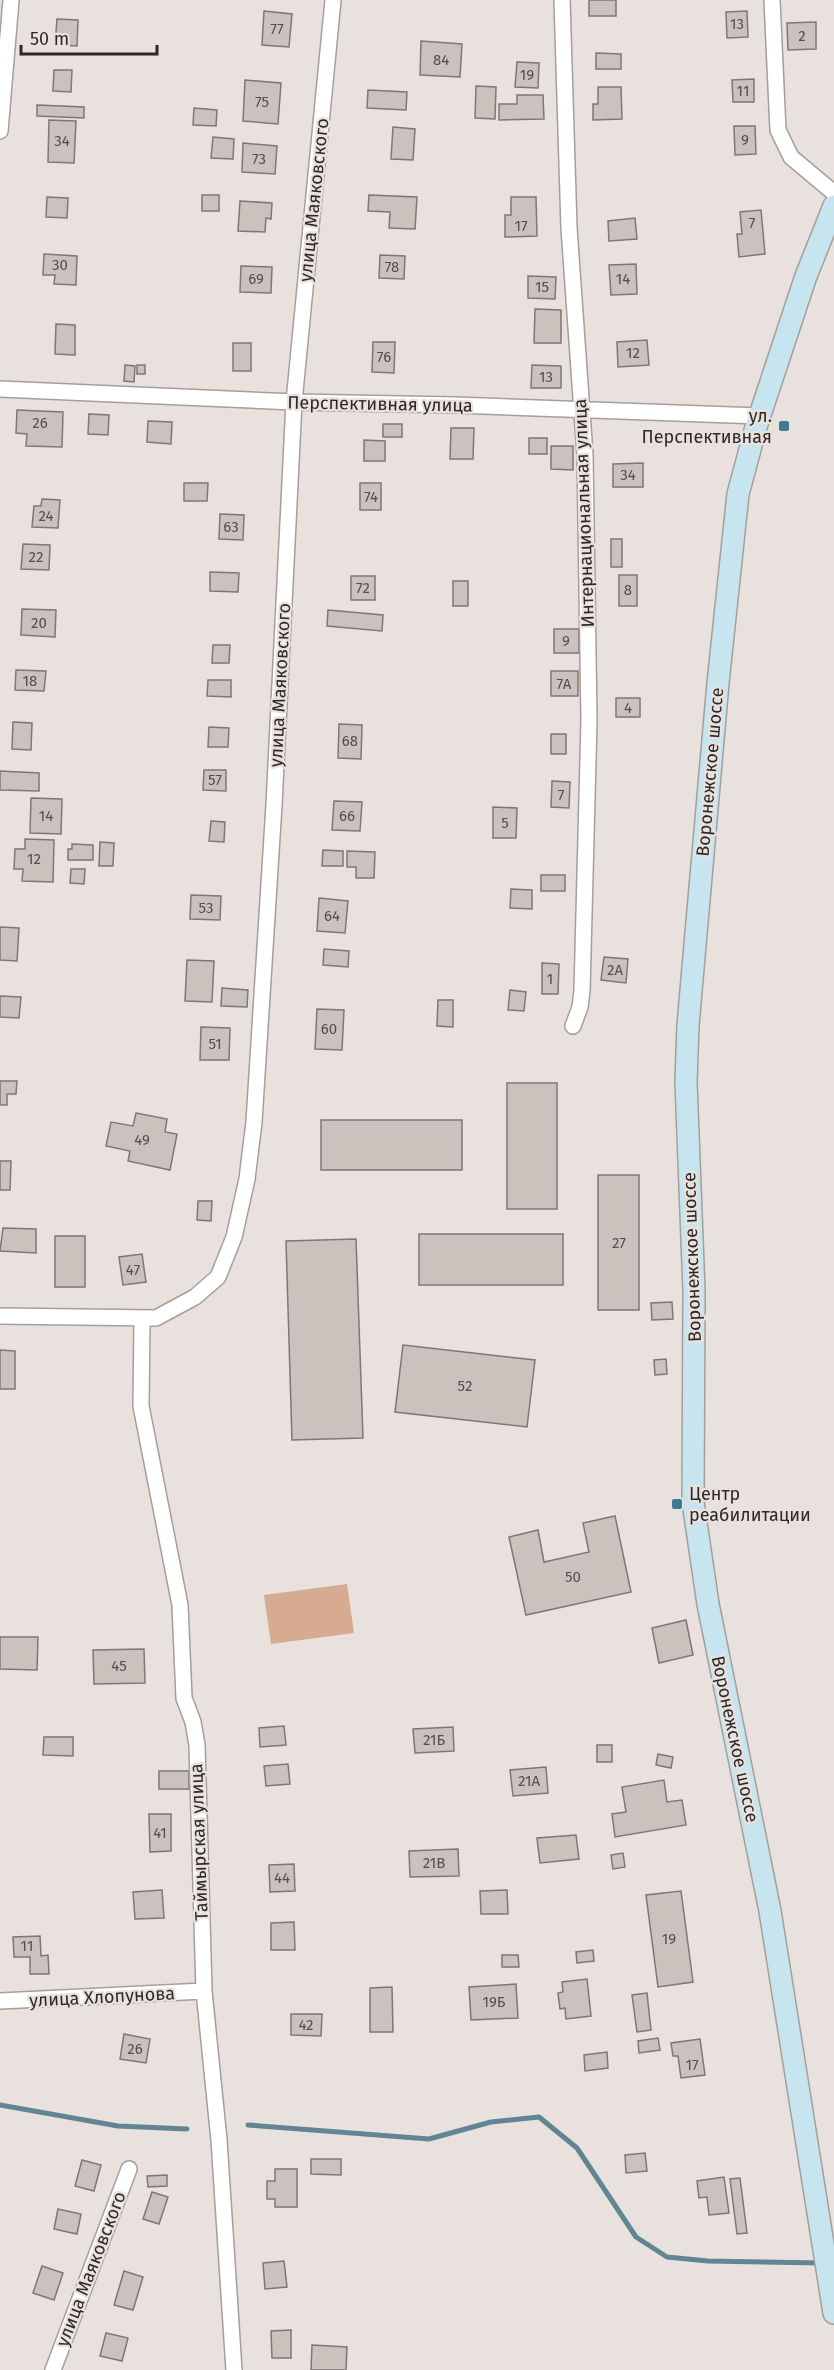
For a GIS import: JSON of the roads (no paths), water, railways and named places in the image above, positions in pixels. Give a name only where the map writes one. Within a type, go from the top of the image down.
[{"type":"main road","name":"Воронежское шоссе","points":[[834,206],[806,276],[760,416],[738,494],[718,683],[688,1025],[686,1082],[694,1303],[693,1502],[708,1604],[770,1911],[834,2313]]},
{"type":"street","points":[[0,131],[11,0]]},
{"type":"street","name":"улица Маяковского","points":[[0,1316],[142,1319],[168,1313],[195,1297],[218,1277],[234,1237],[247,1179],[254,1122],[274,805],[294,402],[333,0]]},
{"type":"street","name":"Интернациональная улица","points":[[561,0],[569,228],[585,455],[589,720],[582,991],[580,1007],[573,1026]]},
{"type":"street","points":[[772,0],[778,130],[791,157],[834,193]]},
{"type":"street","name":"Перспективная улица","points":[[0,389],[294,402],[760,416]]},
{"type":"street","name":"Таймырская улица","points":[[142,1319],[139,1362],[141,1406],[180,1605],[184,1698],[193,1722],[197,1745],[204,1992],[219,2140],[234,2370]]},
{"type":"street","name":"улица Хлопунова","points":[[0,2001],[204,1992]]},
{"type":"street","name":"улица Маяковского","points":[[53,2370],[129,2169]]},
{"type":"waterway","points":[[0,2105],[118,2126],[187,2129]]},
{"type":"waterway","points":[[248,2125],[429,2139],[491,2122],[539,2117],[577,2148],[636,2237],[667,2257],[708,2261],[821,2263]]},
{"type":"place","name":"ул. Перспективная","points":[[784,426]]},
{"type":"place","name":"Центр реабилитации","points":[[677,1504]]}]
